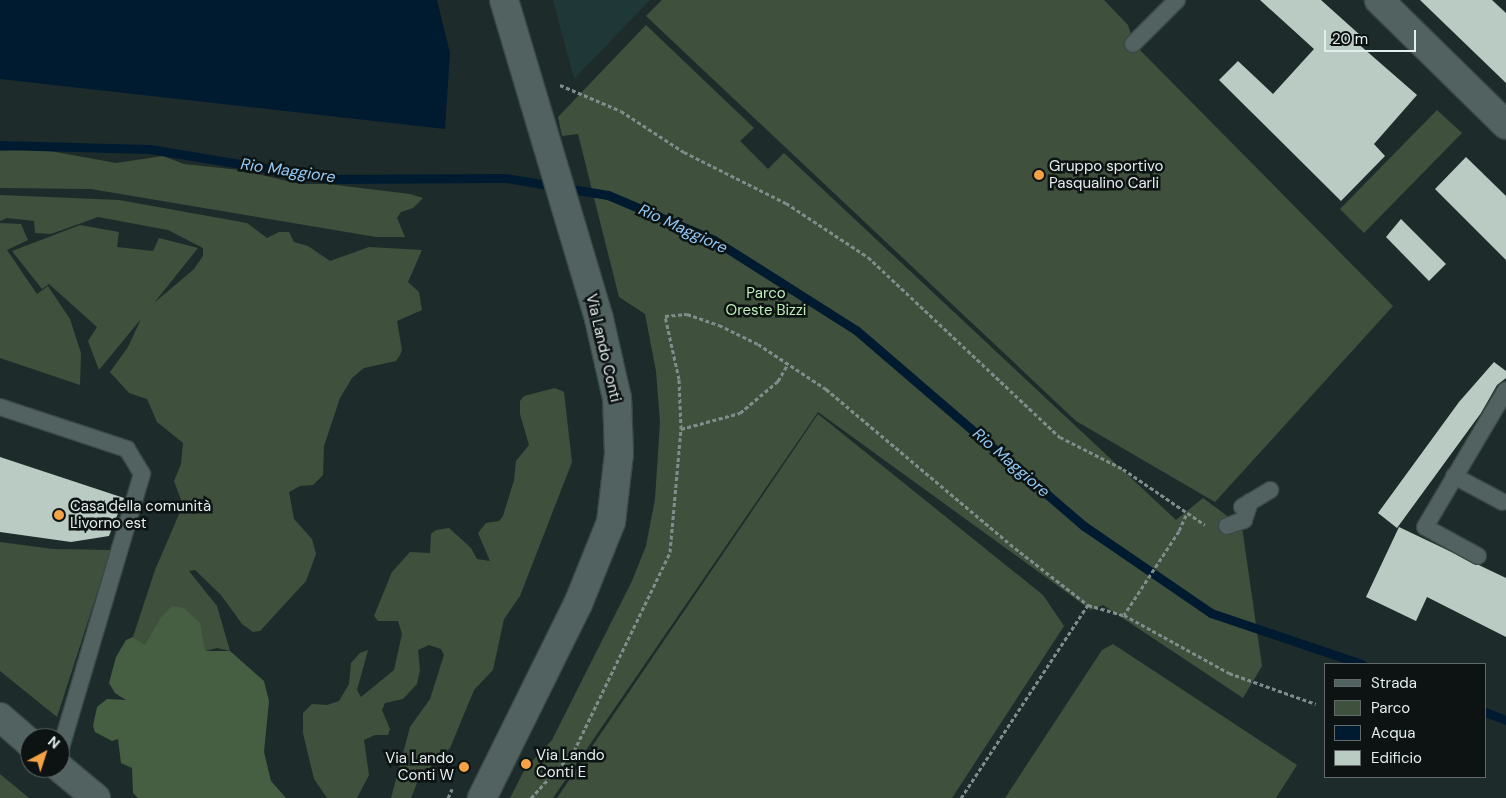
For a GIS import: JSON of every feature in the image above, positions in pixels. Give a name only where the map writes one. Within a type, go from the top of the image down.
[{"type":"street","name":"Via Lando Conti","points":[[482,798],[578,604],[611,522],[619,454],[617,398],[599,319],[504,0]]},
{"type":"street","points":[[1379,0],[1506,125]]},
{"type":"street","points":[[0,717],[20,734]]},
{"type":"street","points":[[70,776],[96,798]]},
{"type":"lane","points":[[1134,44],[1177,0]]},
{"type":"lane","points":[[1478,556],[1425,528],[1506,390]]},
{"type":"lane","points":[[0,407],[127,449],[142,474],[67,728]]},
{"type":"lane","points":[[1454,476],[1503,502]]},
{"type":"lane","points":[[1227,526],[1244,520],[1244,506],[1270,490]]},
{"type":"path","points":[[553,82],[621,111],[684,152],[786,203],[868,257],[1060,437],[1123,468],[1186,515],[1204,525],[1227,526]]},
{"type":"path","points":[[531,798],[574,751],[670,552],[681,429],[679,379],[665,316],[687,314],[719,325],[788,364],[826,389],[1015,548],[1088,605],[1124,615],[1229,673],[1316,704]]},
{"type":"path","points":[[681,429],[740,413],[778,381],[788,364]]},
{"type":"path","points":[[1124,615],[1179,531],[1186,515]]},
{"type":"path","points":[[961,798],[1088,605]]},
{"type":"path","points":[[448,798],[456,780]]},
{"type":"shaded area","points":[[553,0],[650,0],[574,79]]},
{"type":"green space","name":"Gruppo sportivo Pasqualino Carli","points":[[662,0],[1104,0],[1128,25],[1134,44],[1393,306],[1215,502],[1076,421],[646,16]]},
{"type":"green space","name":"Parco Oreste Bizzi","points":[[646,25],[754,128],[740,141],[768,169],[784,153],[1176,520],[1203,498],[1242,527],[1262,666],[1243,698],[1103,605],[1091,610],[818,412],[553,798],[510,798],[525,769],[552,740],[632,581],[646,546],[655,499],[660,422],[656,371],[645,314],[619,297],[578,134],[562,136],[558,117]]},
{"type":"green space","points":[[1437,110],[1462,133],[1364,233],[1340,209]]},
{"type":"green space","points":[[39,149],[116,163],[163,156],[184,164],[240,170],[300,184],[328,184],[410,194],[423,198],[413,208],[401,212],[397,218],[405,237],[376,237],[91,189],[0,188],[0,151]]},
{"type":"green space","points":[[0,195],[119,200],[247,223],[267,238],[279,232],[289,232],[294,242],[308,246],[330,261],[369,247],[422,250],[408,282],[419,292],[422,310],[397,321],[402,350],[400,355],[396,361],[364,368],[352,378],[340,398],[324,446],[323,475],[313,485],[300,486],[289,492],[294,519],[312,539],[316,554],[306,581],[260,631],[253,632],[242,624],[221,595],[195,570],[189,571],[217,606],[230,651],[217,648],[205,651],[159,620],[145,646],[133,637],[155,570],[183,505],[174,481],[181,464],[183,443],[157,422],[147,399],[129,393],[110,372],[128,347],[141,319],[99,370],[88,341],[97,327],[49,284],[42,289],[12,251],[80,225],[119,232],[117,247],[153,251],[159,238],[198,248],[154,303],[194,269],[203,256],[203,248],[168,230],[98,217],[51,234],[35,233],[34,221],[7,218],[0,221]]},
{"type":"green space","points":[[0,223],[21,224],[28,240],[7,250],[37,294],[48,286],[70,319],[81,353],[80,385],[0,358]]},
{"type":"green space","points":[[555,388],[564,392],[572,462],[520,596],[504,619],[493,670],[474,690],[450,748],[419,778],[411,798],[391,798],[410,727],[430,699],[444,655],[441,649],[429,645],[418,650],[420,670],[417,684],[403,699],[385,703],[382,710],[390,729],[388,735],[375,735],[364,740],[369,775],[357,798],[327,798],[314,779],[303,733],[303,713],[312,704],[327,705],[339,701],[349,684],[351,663],[360,653],[368,650],[357,690],[361,697],[394,670],[402,634],[398,621],[378,621],[374,616],[392,572],[410,552],[430,553],[431,534],[436,530],[449,528],[471,548],[477,559],[490,561],[478,533],[486,523],[499,521],[503,516],[514,480],[516,461],[529,445],[520,414],[520,401],[524,396]]},
{"type":"green space","points":[[818,414],[1043,595],[1064,626],[952,798],[557,798]]},
{"type":"green space","points":[[0,542],[53,549],[111,550],[57,717],[0,671]]},
{"type":"green space","points":[[172,606],[184,608],[200,623],[205,651],[230,651],[264,681],[269,701],[264,752],[271,781],[286,798],[138,798],[133,793],[132,768],[121,763],[118,739],[112,741],[95,732],[93,726],[97,707],[107,699],[126,700],[115,693],[109,683],[116,657],[126,640],[133,637],[145,645],[159,620]]},
{"type":"green space","points":[[1113,644],[1297,765],[1276,798],[1005,798],[1102,650]]},
{"type":"green space","points":[[0,774],[29,798],[0,798]]},
{"type":"water","points":[[0,0],[437,0],[450,53],[445,129],[0,79]]},
{"type":"building","points":[[1260,0],[1321,0],[1360,35],[1355,41],[1417,95],[1374,144],[1385,156],[1341,201],[1219,80],[1238,61],[1273,94],[1314,49]]},
{"type":"building","points":[[1420,0],[1492,0],[1506,13],[1506,83]]},
{"type":"building","points":[[1466,157],[1506,196],[1506,260],[1435,189]]},
{"type":"building","points":[[1401,219],[1446,264],[1429,281],[1386,237]]},
{"type":"building","points":[[1494,362],[1506,371],[1506,378],[1497,385],[1481,413],[1397,528],[1378,513],[1459,402]]},
{"type":"building","name":"Casa della comunità Livorno est","points":[[0,457],[124,498],[109,536],[71,542],[0,532]]},
{"type":"building","points":[[1399,527],[1506,578],[1506,637],[1427,597],[1416,621],[1366,597]]},
{"type":"waterway","name":"Rio Maggiore","points":[[0,145],[150,149],[332,179],[506,178],[608,195],[714,240],[856,330],[1084,526],[1211,613],[1359,663]]},
{"type":"waterway","name":"Rio Maggiore","points":[[1486,712],[1506,720]]},
{"type":"place","name":"Gruppo sportivo Pasqualino Carli","points":[[1039,175]]},
{"type":"place","name":"Casa della comunità Livorno est","points":[[59,515]]},
{"type":"place","name":"Via Lando Conti E","points":[[526,764]]},
{"type":"place","name":"Via Lando Conti W","points":[[464,767]]}]
